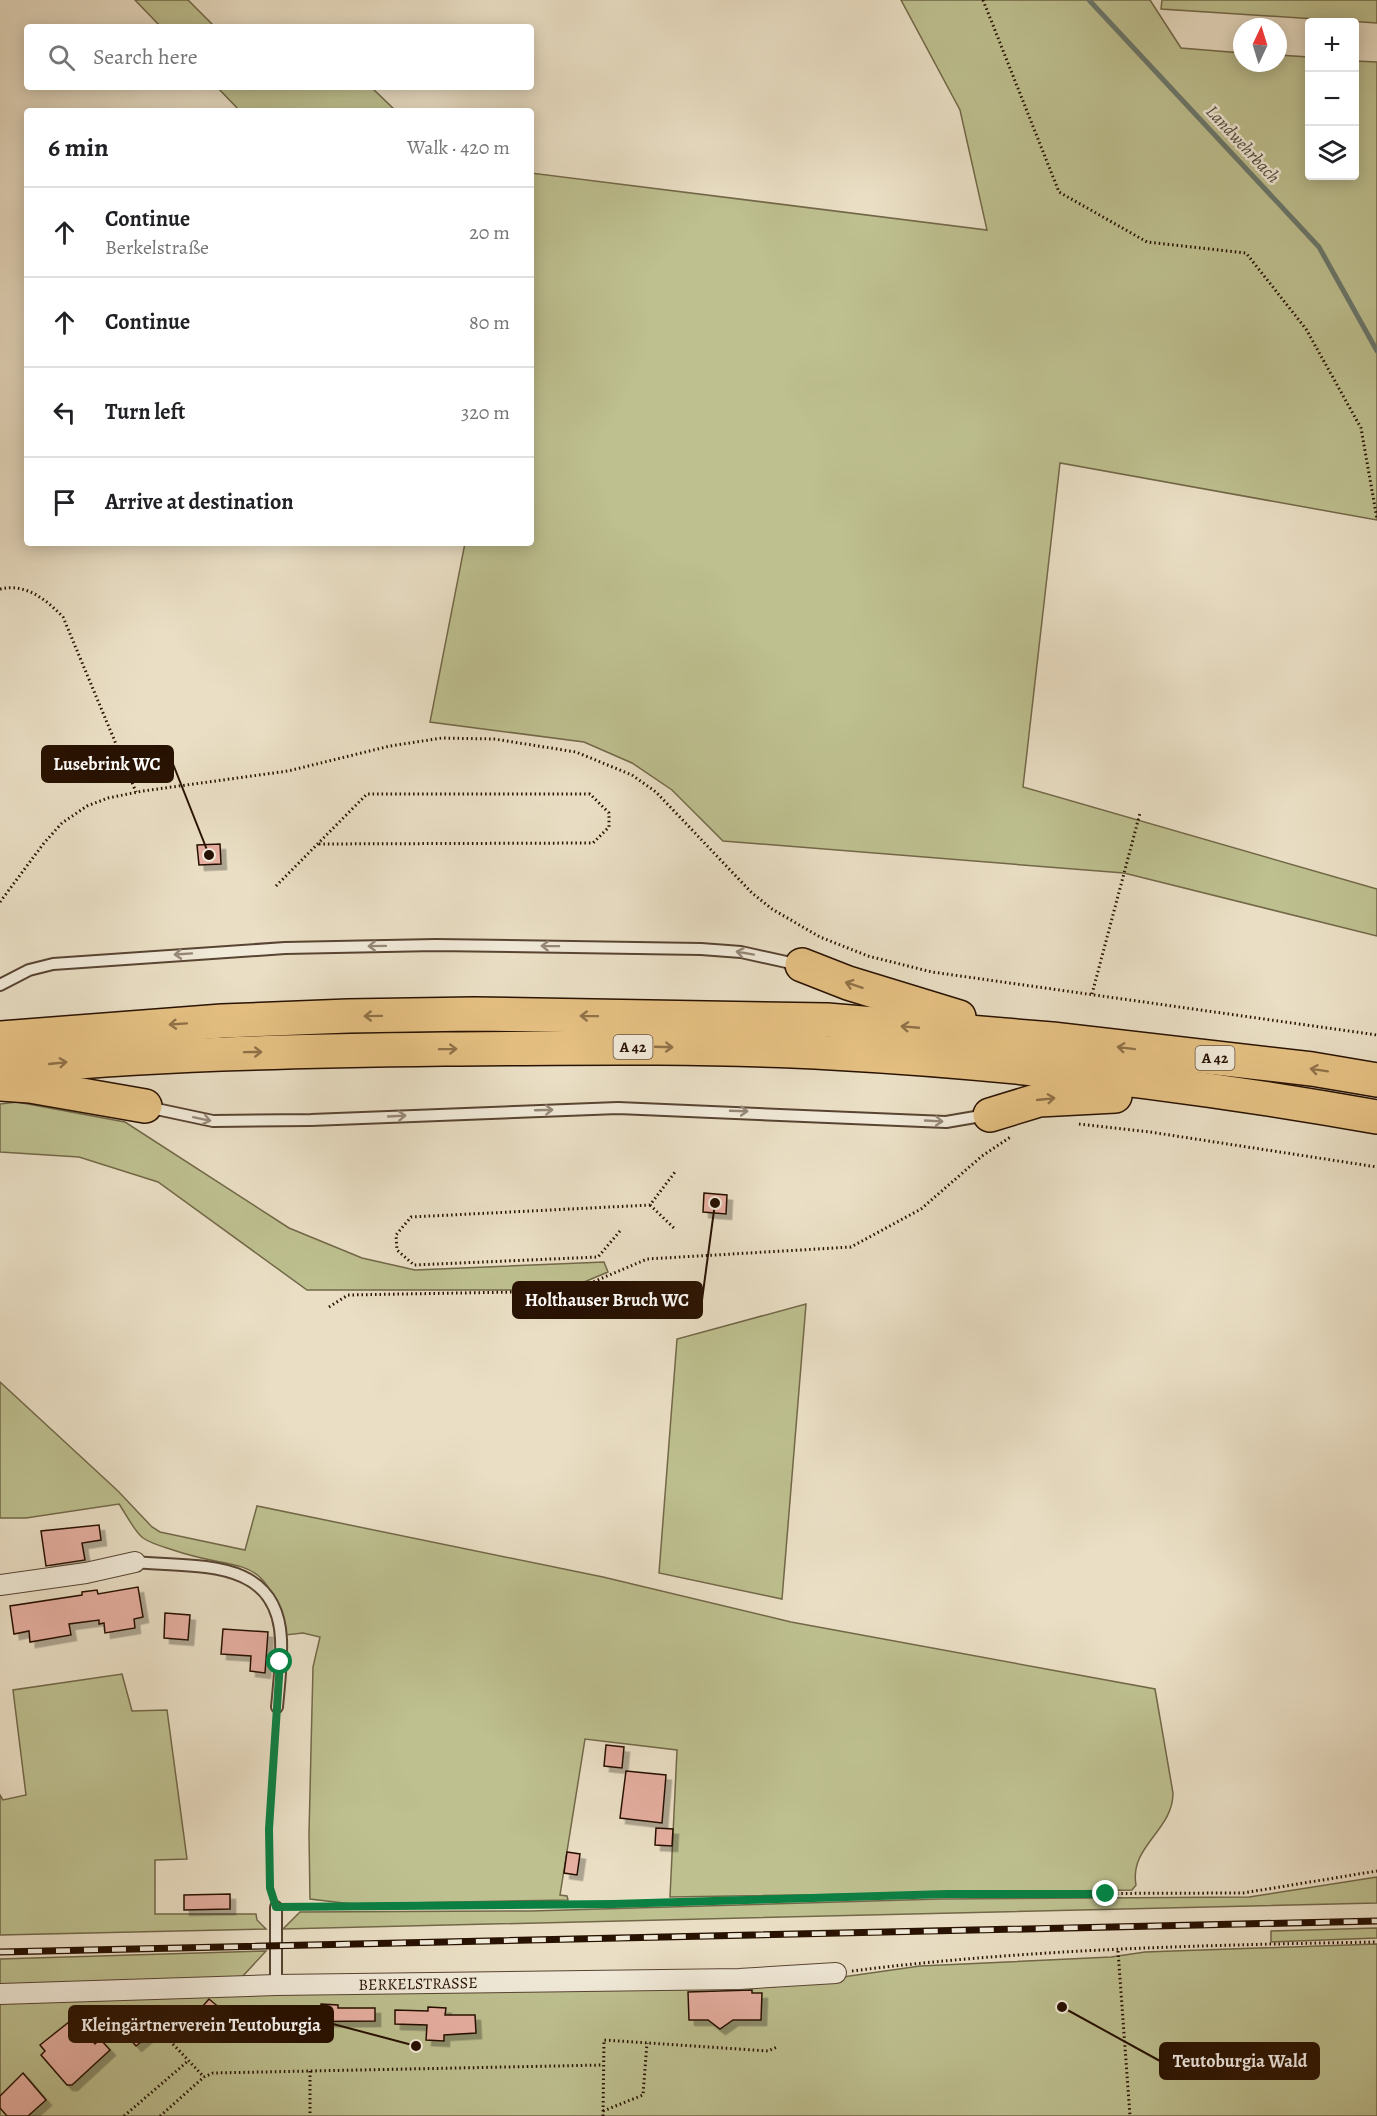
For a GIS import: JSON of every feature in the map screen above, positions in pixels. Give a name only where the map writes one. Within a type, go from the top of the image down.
[{"type":"highway","points":[[802,965],[848,983],[956,1016],[1052,1039]]},
{"type":"highway","name":"A 42","points":[[0,1038],[222,1021],[474,1014],[827,1020],[1052,1039],[1312,1069],[1377,1080]]},
{"type":"highway","name":"A 42","points":[[0,1069],[231,1052],[645,1047],[832,1053],[968,1063],[1265,1097],[1377,1117]]},
{"type":"highway","points":[[0,1084],[30,1086],[145,1106]]},
{"type":"highway","points":[[990,1115],[1039,1100],[1069,1097],[1265,1097]]},
{"type":"street","points":[[0,1585],[86,1573],[135,1562]]},
{"type":"street","name":"BERKELSTRASSE","points":[[0,1994],[276,1985],[739,1979],[836,1973]]},
{"type":"lane","points":[[0,985],[29,970],[53,963],[285,948],[436,945],[701,949],[741,952],[802,965]]},
{"type":"lane","points":[[145,1106],[213,1121],[311,1120],[618,1108],[946,1122],[990,1115]]},
{"type":"lane","points":[[135,1562],[227,1570],[242,1574],[267,1593],[273,1603],[280,1629],[277,1707]]},
{"type":"lane","points":[[276,1907],[276,1985]]},
{"type":"path","points":[[983,0],[1059,192],[1147,242],[1246,253],[1306,329],[1361,428],[1377,519]]},
{"type":"path","points":[[0,589],[11,586],[27,590],[53,606],[63,617],[136,792]]},
{"type":"path","points":[[0,902],[44,843],[63,823],[87,806],[136,792],[288,771],[390,746],[442,738],[494,739],[576,752],[632,775],[656,792],[752,893],[772,909],[820,937],[868,956],[932,972],[1377,1035]]},
{"type":"path","points":[[276,886],[317,844],[367,794],[590,794],[609,813],[609,827],[593,843],[317,844]]},
{"type":"path","points":[[1092,994],[1140,813]]},
{"type":"path","points":[[1075,1124],[1149,1132],[1377,1167]]},
{"type":"path","points":[[329,1307],[348,1295],[572,1292],[647,1259],[851,1247],[921,1209],[982,1156],[1017,1133]]},
{"type":"path","points":[[650,1205],[675,1172]]},
{"type":"path","points":[[620,1231],[598,1257],[414,1265],[397,1250],[396,1235],[411,1217],[650,1205],[675,1228]]},
{"type":"path","points":[[277,1707],[269,1838],[270,1888],[276,1907],[613,1904],[947,1894],[1243,1893],[1377,1871]]},
{"type":"path","points":[[836,1973],[920,1962],[1118,1951],[1377,1942]]},
{"type":"path","points":[[1118,1951],[1130,2116]]},
{"type":"path","points":[[136,2004],[204,2077]]},
{"type":"path","points":[[647,2043],[643,2095],[603,2114],[604,2040],[768,2051],[777,2047]]},
{"type":"path","points":[[124,2116],[188,2061]]},
{"type":"path","points":[[160,2116],[204,2077],[213,2073],[603,2065]]},
{"type":"path","points":[[310,2071],[310,2116]]},
{"type":"green space","points":[[135,0],[188,0],[212,24],[158,24]]},
{"type":"green space","points":[[901,0],[1150,0],[1181,48],[1233,52],[1233,72],[1287,72],[1287,56],[1305,57],[1305,180],[1359,180],[1359,61],[1377,62],[1377,520],[1060,463],[1023,787],[1377,889],[1377,936],[1124,873],[723,841],[672,790],[632,763],[584,742],[430,722],[464,546],[534,546],[534,173],[987,230],[960,110]]},
{"type":"green space","points":[[1162,0],[1377,0],[1377,23],[1359,22],[1359,18],[1305,18],[1161,9]]},
{"type":"green space","points":[[220,90],[374,90],[393,108],[237,108]]},
{"type":"green space","points":[[17,1102],[125,1122],[289,1228],[362,1258],[415,1270],[604,1262],[608,1272],[565,1290],[307,1290],[158,1182],[79,1157],[0,1152],[0,1104]]},
{"type":"green space","points":[[806,1304],[782,1599],[659,1573],[677,1339]]},
{"type":"green space","points":[[0,1382],[118,1491],[152,1527],[160,1532],[245,1550],[257,1506],[603,1577],[791,1622],[1155,1689],[1173,1793],[1171,1806],[1166,1818],[1139,1860],[1136,1885],[1132,1890],[670,1897],[677,1750],[585,1739],[560,1895],[567,1896],[568,1900],[352,1904],[310,1899],[309,1833],[313,1667],[320,1637],[303,1633],[285,1635],[278,1608],[269,1589],[259,1577],[248,1569],[197,1557],[143,1538],[119,1504],[26,1518],[0,1518]]},
{"type":"green space","points":[[122,1674],[132,1711],[167,1710],[187,1859],[155,1860],[155,1914],[256,1914],[257,1920],[266,1929],[0,1935],[0,1795],[3,1800],[26,1795],[13,1690]]},
{"type":"green space","points":[[1377,1877],[1377,1903],[283,1929],[300,1912],[531,1911],[940,1899],[1249,1897]]},
{"type":"green space","points":[[1377,1928],[1377,1938],[1271,1942],[1271,1931]]},
{"type":"green space","points":[[1377,1944],[1377,2116],[0,2116],[0,1998],[772,1987],[920,1966],[1111,1957],[1145,1952]]},
{"type":"green space","points":[[266,1951],[242,1977],[0,1988],[0,1959]]},
{"type":"building","points":[[220,844],[221,864],[199,865],[197,845]]},
{"type":"building","points":[[704,1193],[727,1195],[726,1214],[703,1212]]},
{"type":"building","points":[[99,1525],[101,1540],[82,1543],[85,1560],[46,1566],[41,1531]]},
{"type":"building","points":[[138,1587],[143,1617],[134,1619],[135,1628],[105,1633],[104,1623],[99,1624],[99,1620],[69,1624],[71,1635],[30,1642],[29,1631],[14,1634],[10,1606],[82,1595],[82,1592],[97,1590],[98,1594]]},
{"type":"building","points":[[165,1613],[190,1615],[188,1640],[164,1638]]},
{"type":"building","points":[[223,1629],[268,1632],[265,1673],[250,1671],[251,1656],[221,1654]]},
{"type":"building","points":[[606,1745],[624,1747],[622,1768],[604,1766]]},
{"type":"building","points":[[626,1771],[666,1775],[662,1823],[620,1818]]},
{"type":"building","points":[[656,1828],[673,1829],[672,1846],[655,1845]]},
{"type":"building","points":[[567,1852],[580,1854],[577,1875],[564,1873]]},
{"type":"building","points":[[230,1894],[230,1909],[184,1910],[184,1895]]},
{"type":"building","points":[[752,1990],[752,1993],[762,1993],[761,2020],[733,2020],[720,2029],[708,2020],[689,2020],[688,1992]]},
{"type":"building","points":[[209,1999],[221,2009],[206,2026],[195,2015]]},
{"type":"building","points":[[321,2004],[338,2005],[338,2008],[375,2008],[375,2021],[258,2022],[258,2029],[240,2029],[240,2008],[321,2007]]},
{"type":"building","points":[[428,2007],[446,2008],[445,2015],[475,2015],[476,2033],[444,2035],[444,2041],[426,2040],[427,2025],[395,2024],[395,2010],[428,2011]]},
{"type":"building","points":[[74,2018],[95,2044],[100,2039],[110,2050],[72,2085],[67,2085],[41,2055],[45,2051],[40,2045]]},
{"type":"building","points":[[134,2021],[147,2037],[136,2046],[123,2031]]},
{"type":"building","points":[[23,2073],[46,2100],[28,2116],[7,2116],[0,2108],[0,2096]]},
{"type":"waterway","name":"Landwehrbach","points":[[1089,0],[1319,247],[1377,351]]},
{"type":"railway","points":[[0,1952],[1377,1921]]},
{"type":"place","name":"Lusebrink WC","points":[[209,855]]},
{"type":"place","name":"Holthauser Bruch WC","points":[[715,1203]]},
{"type":"place","name":"Teutoburgia Wald","points":[[1062,2007]]},
{"type":"place","name":"Kleingärtnerverein Teutoburgia","points":[[416,2046]]},
{"type":"route","points":[[280,1662],[269,1829],[270,1888],[276,1907],[613,1904],[947,1894],[1106,1894]]}]
